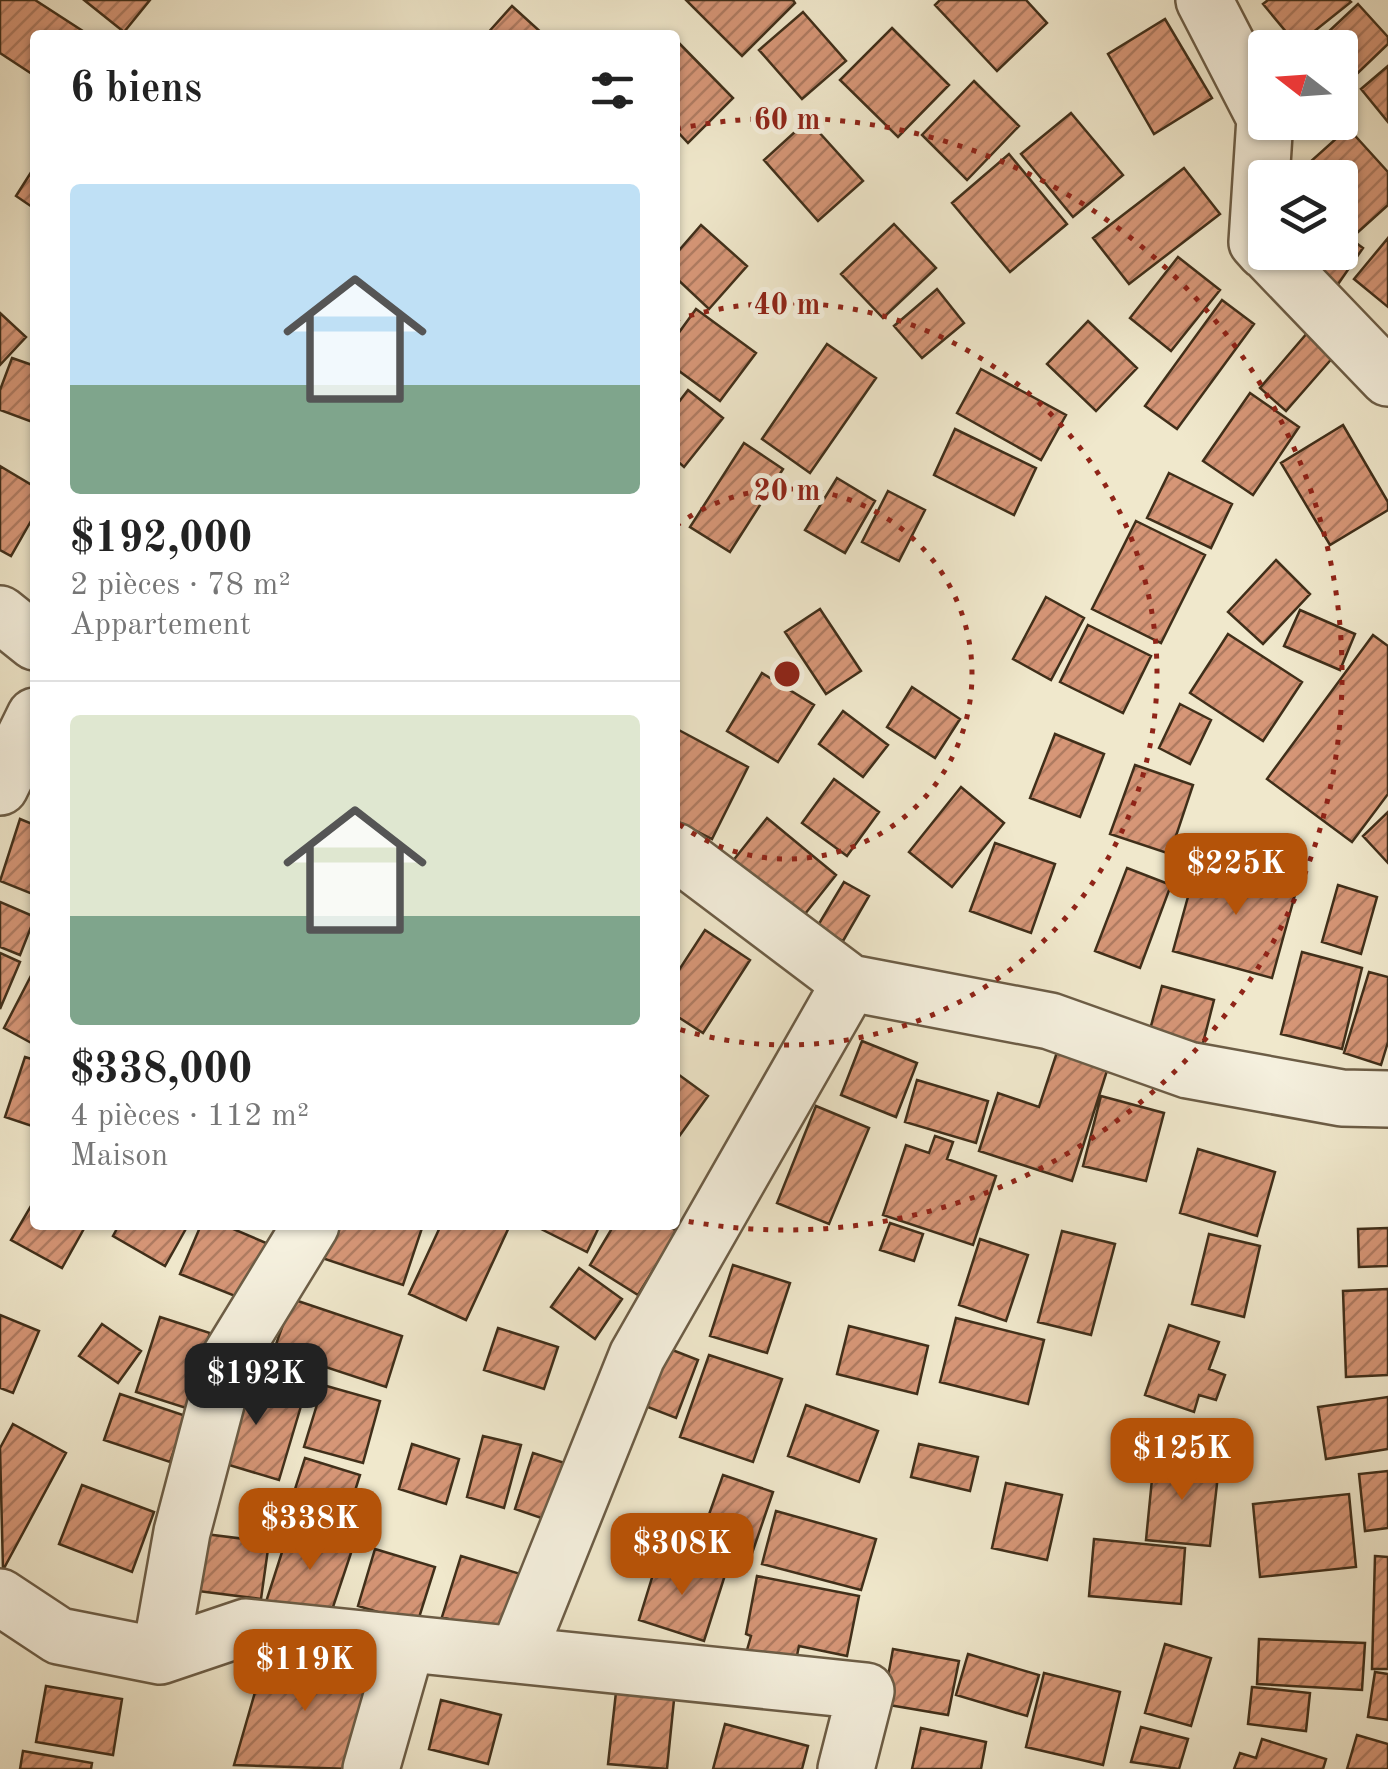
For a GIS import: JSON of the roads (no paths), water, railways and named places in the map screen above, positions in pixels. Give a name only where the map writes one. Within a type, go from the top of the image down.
[{"type":"street","points":[[1204,0],[1265,118],[1262,160]]},
{"type":"street","points":[[1283,270],[1388,378]]},
{"type":"street","points":[[0,614],[30,638]]},
{"type":"street","points":[[0,787],[30,726]]},
{"type":"street","points":[[680,855],[850,983],[1050,1021],[1188,1070],[1342,1098],[1388,1099]]},
{"type":"street","points":[[518,1654],[636,1356],[850,983]]},
{"type":"street","points":[[160,1656],[182,1532],[227,1362],[308,1230]]},
{"type":"street","points":[[0,1598],[59,1636],[160,1656],[246,1627],[406,1647],[518,1654],[866,1691],[846,1769]]},
{"type":"street","points":[[370,1769],[406,1647]]}]
